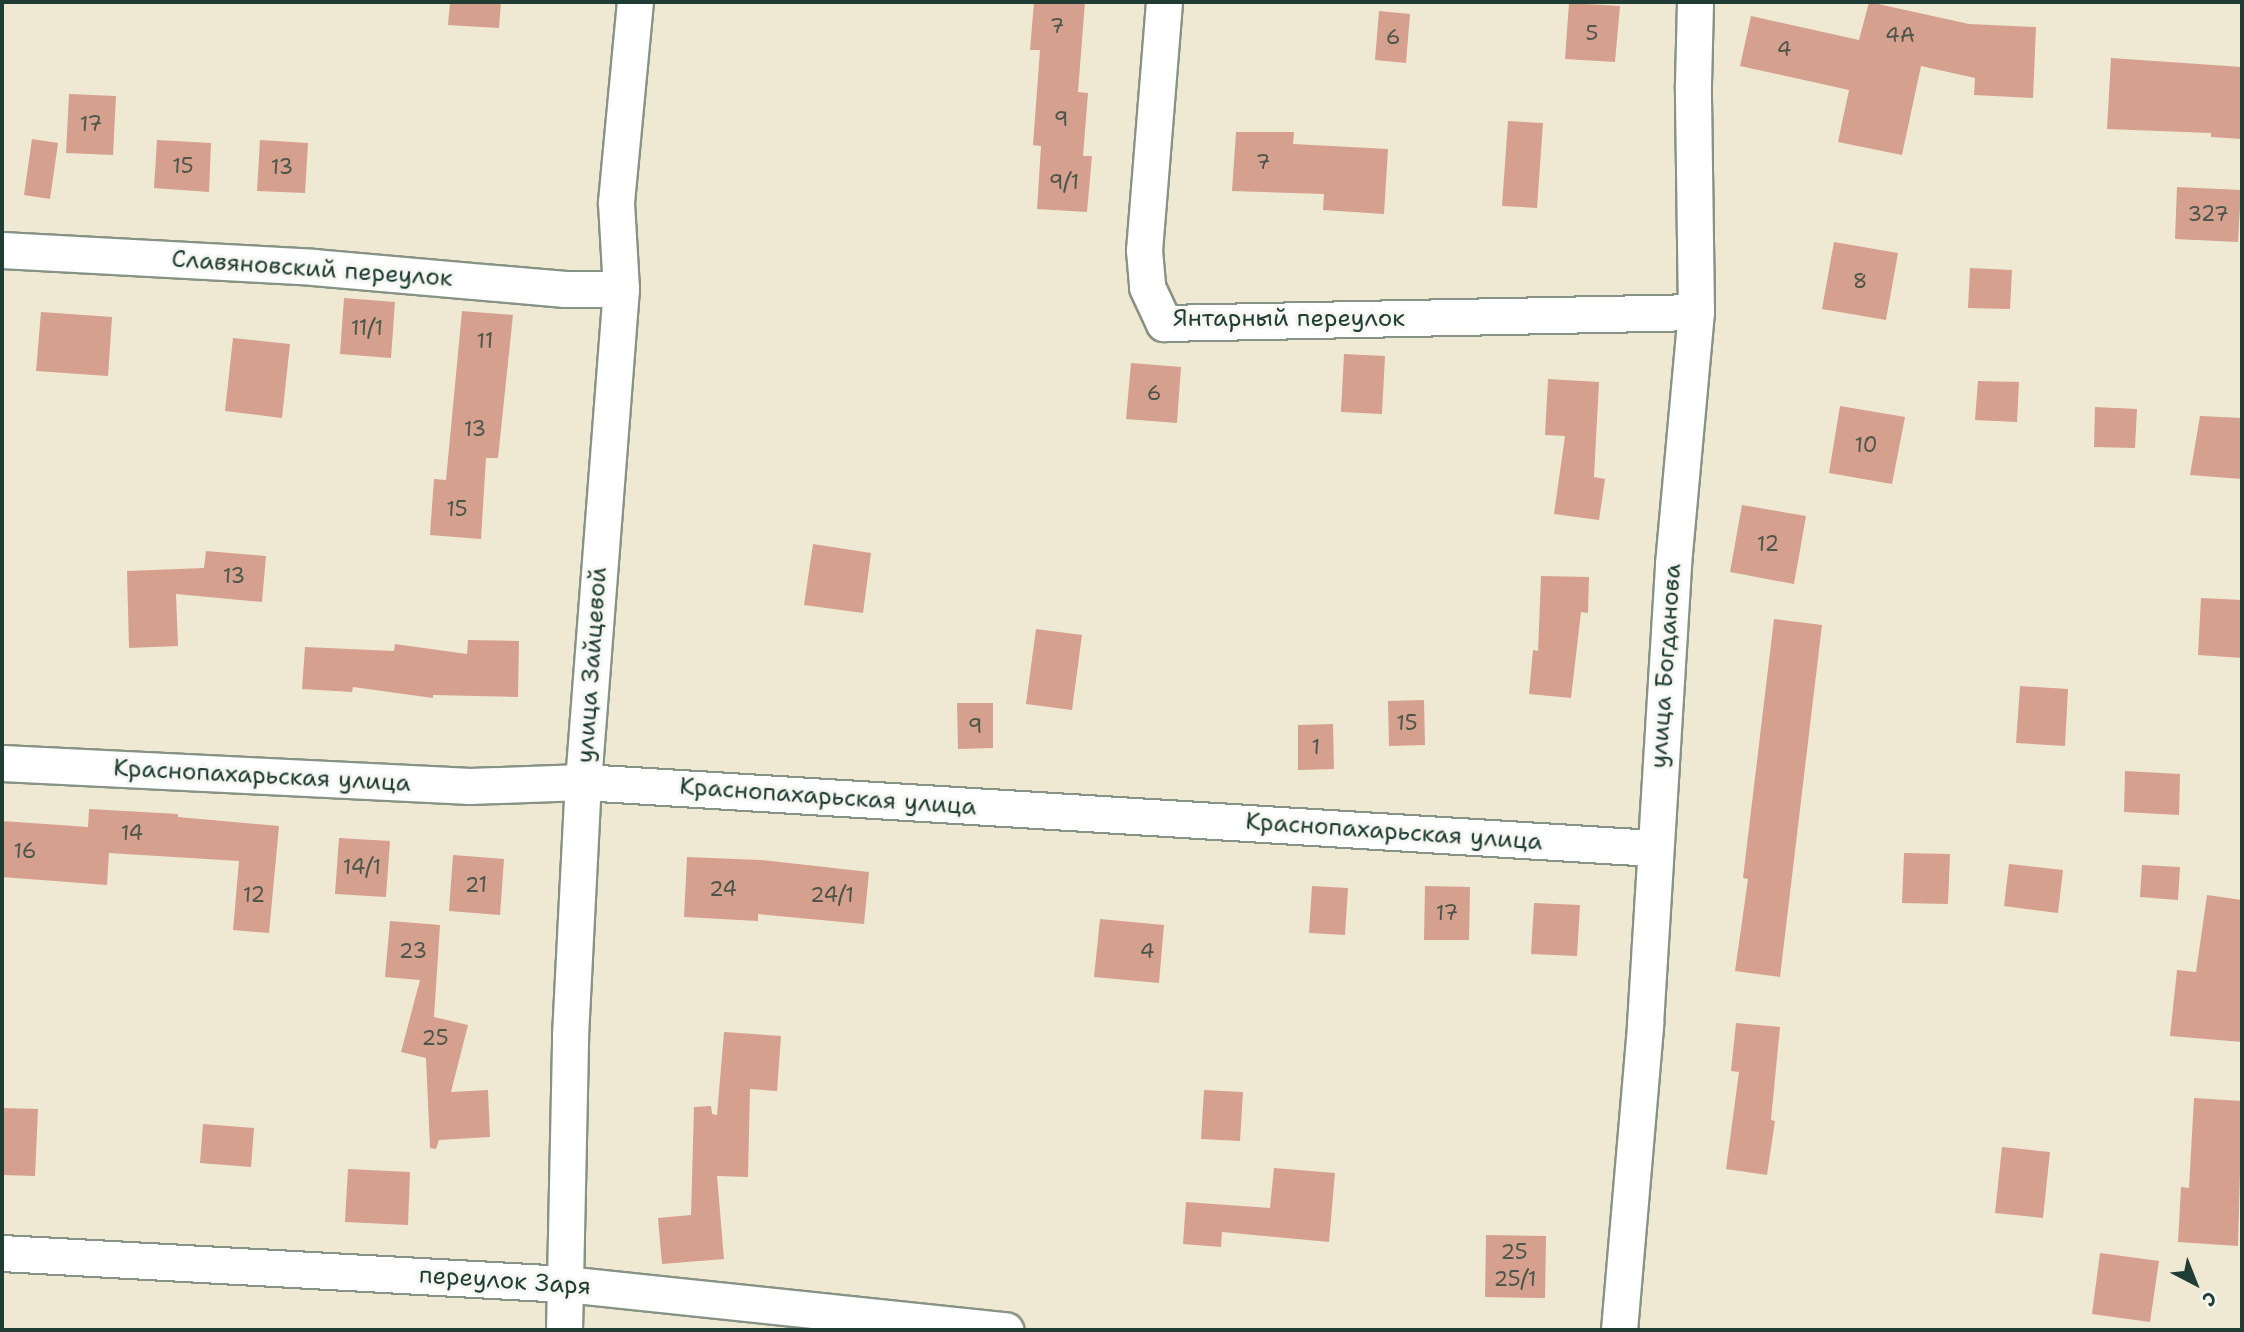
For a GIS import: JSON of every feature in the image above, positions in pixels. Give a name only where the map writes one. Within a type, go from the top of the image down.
[{"type":"street","name":"улица Зайцевой","points":[[564,1330],[570,1036],[583,782],[621,289],[616,202],[635,2]]},
{"type":"street","name":"Янтарный переулок","points":[[1164,2],[1144,250],[1147,287],[1164,323],[1696,312]]},
{"type":"street","name":"улица Богданова","points":[[1619,1330],[1645,1024],[1673,565],[1696,312],[1693,84],[1695,2]]},
{"type":"street","name":"Славяновский переулок","points":[[2,250],[313,267],[565,289],[621,289]]},
{"type":"street","name":"Краснопахарьская улица","points":[[2,763],[470,786],[583,782],[1654,849]]},
{"type":"street","name":"переулок Заря","points":[[2,1253],[565,1284],[1006,1330]]},
{"type":"building","points":[[450,2],[501,2],[499,28],[448,25]]},
{"type":"building","points":[[1034,2],[1085,2],[1078,92],[1088,93],[1083,156],[1092,156],[1087,212],[1037,209],[1041,146],[1033,145],[1040,50],[1030,50]]},
{"type":"building","points":[[1869,2],[1969,24],[2036,27],[2033,98],[1974,95],[1975,78],[1921,66],[1902,155],[1838,142],[1849,90],[1740,66],[1751,16],[1859,40]]},
{"type":"building","points":[[1569,3],[1620,6],[1615,62],[1565,59]]},
{"type":"building","points":[[1379,11],[1410,14],[1406,63],[1375,60]]},
{"type":"building","points":[[2111,58],[2242,67],[2242,139],[2211,137],[2211,133],[2107,129]]},
{"type":"building","points":[[69,94],[116,96],[113,155],[66,153]]},
{"type":"building","points":[[1508,121],[1543,123],[1537,208],[1502,206]]},
{"type":"building","points":[[1236,132],[1294,132],[1293,144],[1388,149],[1384,214],[1323,210],[1324,194],[1232,191]]},
{"type":"building","points":[[32,139],[58,143],[50,199],[24,195]]},
{"type":"building","points":[[157,140],[211,143],[209,192],[154,188]]},
{"type":"building","points":[[260,140],[308,143],[305,193],[257,191]]},
{"type":"building","points":[[2177,187],[2241,190],[2238,242],[2175,239]]},
{"type":"building","points":[[1834,242],[1898,253],[1886,320],[1822,309]]},
{"type":"building","points":[[1970,268],[2012,270],[2010,309],[1968,308]]},
{"type":"building","points":[[344,298],[395,302],[391,358],[340,354]]},
{"type":"building","points":[[462,311],[513,315],[498,458],[486,458],[481,539],[430,535],[434,479],[446,480]]},
{"type":"building","points":[[41,312],[112,317],[108,376],[36,371]]},
{"type":"building","points":[[233,338],[290,344],[282,418],[225,411]]},
{"type":"building","points":[[1344,354],[1385,356],[1382,414],[1341,412]]},
{"type":"building","points":[[1131,363],[1181,367],[1177,423],[1126,419]]},
{"type":"building","points":[[1548,379],[1599,382],[1594,477],[1605,479],[1599,520],[1554,514],[1565,436],[1545,435]]},
{"type":"building","points":[[1978,381],[2019,382],[2017,422],[1975,420]]},
{"type":"building","points":[[1840,406],[1905,417],[1892,484],[1829,473]]},
{"type":"building","points":[[2095,407],[2137,409],[2135,448],[2094,447]]},
{"type":"building","points":[[2200,416],[2242,418],[2242,479],[2190,475]]},
{"type":"building","points":[[1742,505],[1806,516],[1794,584],[1730,572]]},
{"type":"building","points":[[813,544],[871,553],[863,613],[804,605]]},
{"type":"building","points":[[206,551],[266,556],[262,602],[176,594],[178,646],[129,648],[127,571],[204,568]]},
{"type":"building","points":[[1541,576],[1589,577],[1588,613],[1581,612],[1571,698],[1529,694],[1533,650],[1538,651]]},
{"type":"building","points":[[2201,598],[2242,600],[2242,658],[2198,655]]},
{"type":"building","points":[[1774,619],[1822,625],[1780,977],[1735,971],[1748,879],[1743,878]]},
{"type":"building","points":[[1036,629],[1082,635],[1072,710],[1026,704]]},
{"type":"building","points":[[468,640],[519,641],[518,697],[433,695],[433,698],[353,687],[352,692],[302,689],[305,647],[394,651],[395,644],[467,654]]},
{"type":"building","points":[[2020,686],[2068,689],[2065,746],[2016,743]]},
{"type":"building","points":[[1424,700],[1425,745],[1389,746],[1388,701]]},
{"type":"building","points":[[957,703],[993,703],[993,748],[958,749]]},
{"type":"building","points":[[1333,724],[1334,769],[1298,770],[1298,725]]},
{"type":"building","points":[[2125,771],[2180,774],[2179,815],[2124,812]]},
{"type":"building","points":[[89,809],[178,814],[178,817],[279,826],[269,933],[233,930],[239,861],[109,853],[107,885],[2,877],[2,821],[88,827]]},
{"type":"building","points":[[339,838],[390,841],[386,897],[335,894]]},
{"type":"building","points":[[1904,853],[1950,854],[1948,904],[1902,903]]},
{"type":"building","points":[[453,855],[504,859],[500,915],[449,911]]},
{"type":"building","points":[[687,857],[761,860],[869,872],[864,924],[758,914],[758,921],[684,917]]},
{"type":"building","points":[[2009,864],[2063,870],[2058,913],[2004,906]]},
{"type":"building","points":[[2142,865],[2180,867],[2178,900],[2140,897]]},
{"type":"building","points":[[1312,886],[1348,888],[1345,935],[1309,933]]},
{"type":"building","points":[[1425,886],[1470,887],[1469,940],[1424,940]]},
{"type":"building","points":[[2207,895],[2242,900],[2242,1042],[2170,1036],[2177,970],[2196,972]]},
{"type":"building","points":[[1534,903],[1580,905],[1577,956],[1531,954]]},
{"type":"building","points":[[1100,919],[1164,925],[1159,983],[1094,977]]},
{"type":"building","points":[[390,921],[440,925],[434,1017],[468,1025],[451,1092],[488,1090],[490,1137],[439,1140],[436,1149],[430,1148],[426,1058],[401,1052],[420,980],[385,977]]},
{"type":"building","points":[[1736,1023],[1780,1027],[1771,1120],[1775,1121],[1767,1175],[1726,1169],[1739,1072],[1731,1071]]},
{"type":"building","points":[[724,1032],[781,1036],[777,1091],[750,1089],[748,1177],[717,1176],[724,1259],[662,1264],[658,1218],[691,1215],[694,1107],[711,1106],[712,1114],[717,1115]]},
{"type":"building","points":[[1204,1090],[1243,1092],[1240,1141],[1201,1139]]},
{"type":"building","points":[[2194,1098],[2242,1101],[2238,1246],[2178,1242],[2181,1187],[2189,1188]]},
{"type":"building","points":[[2,1108],[38,1109],[35,1176],[2,1175]]},
{"type":"building","points":[[203,1124],[254,1128],[251,1167],[200,1163]]},
{"type":"building","points":[[2002,1147],[2050,1152],[2043,1218],[1995,1213]]},
{"type":"building","points":[[1274,1168],[1335,1173],[1329,1242],[1222,1232],[1221,1247],[1183,1244],[1186,1202],[1270,1208]]},
{"type":"building","points":[[348,1169],[410,1172],[408,1225],[345,1222]]},
{"type":"building","points":[[1486,1235],[1546,1236],[1545,1298],[1485,1297]]},
{"type":"building","points":[[2100,1253],[2159,1261],[2150,1322],[2092,1314]]}]
